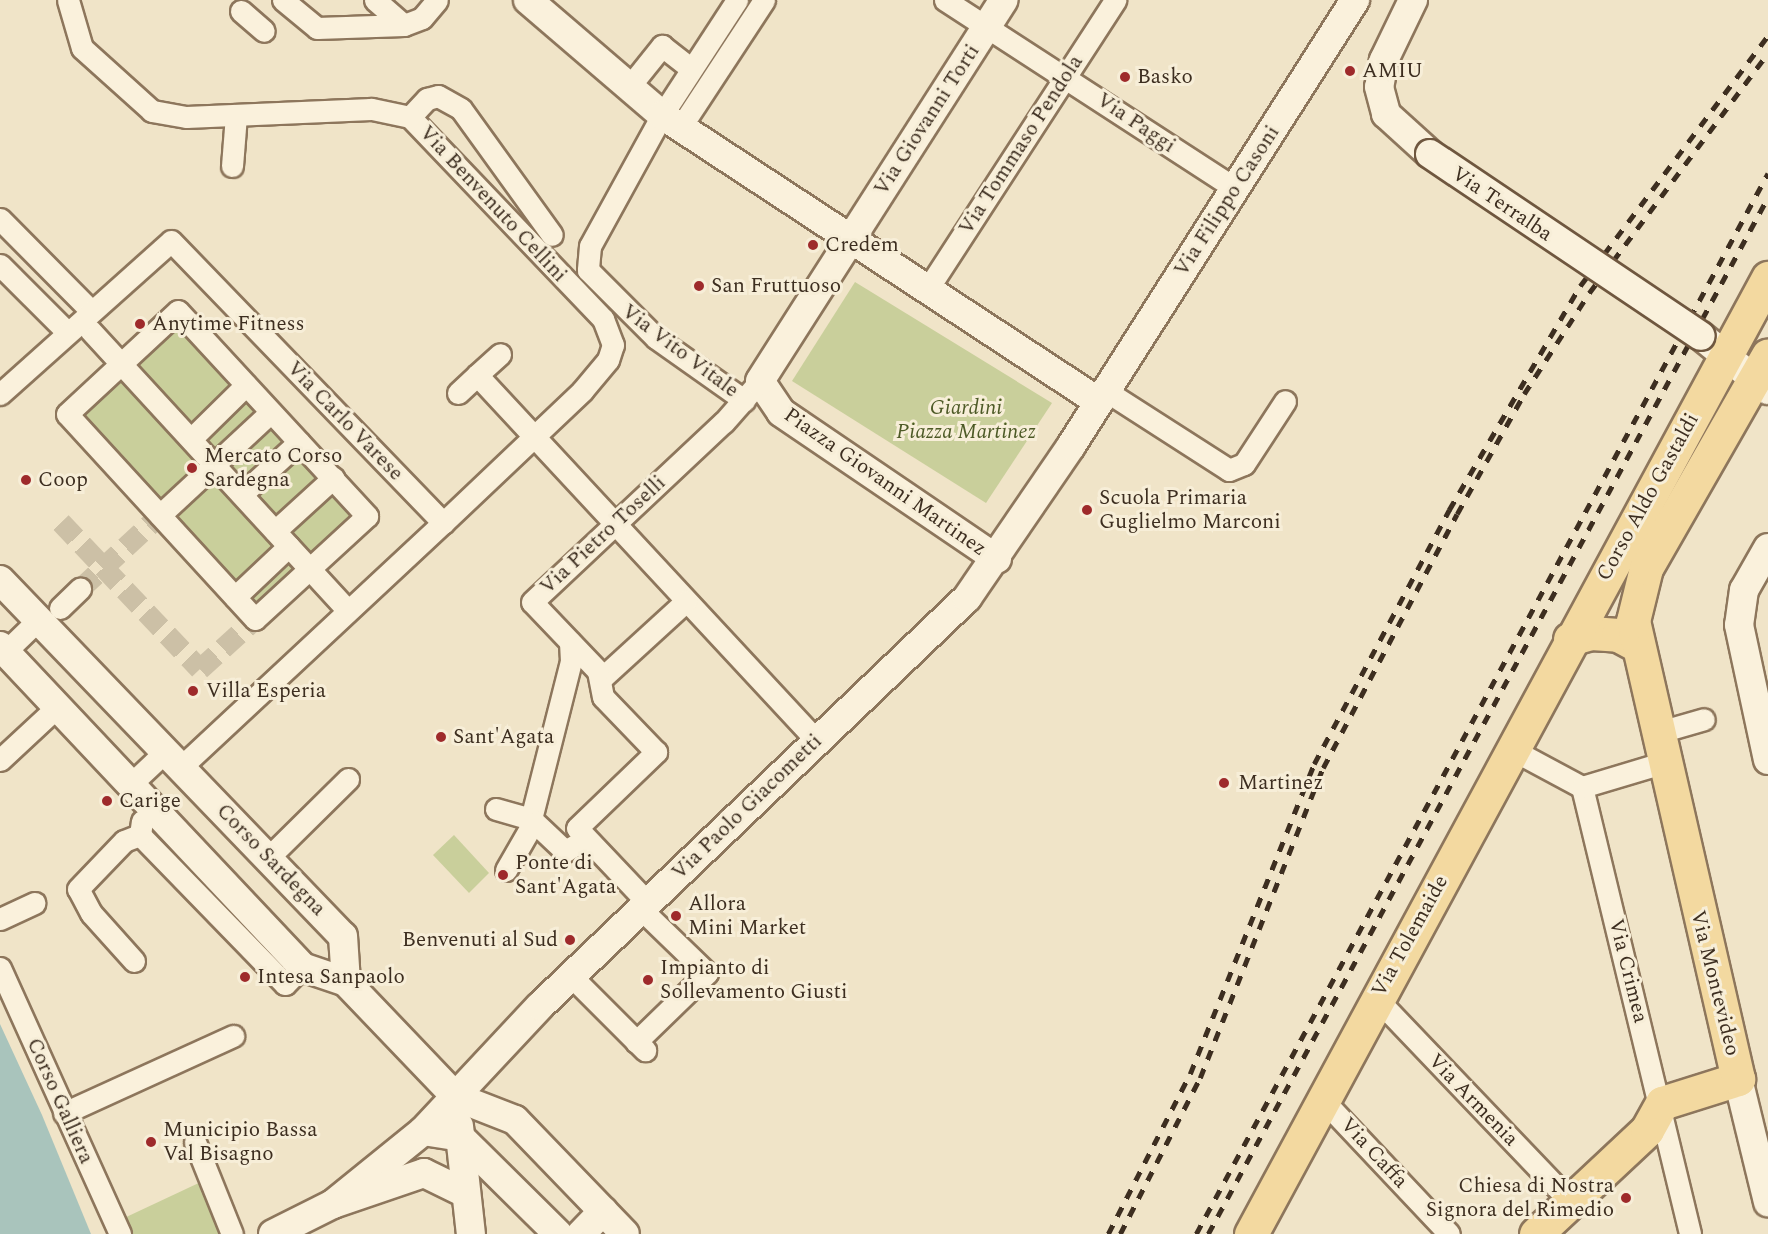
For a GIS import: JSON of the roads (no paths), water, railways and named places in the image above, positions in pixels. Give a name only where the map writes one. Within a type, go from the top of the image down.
[{"type":"main road","name":"Corso Aldo Gastaldi","points":[[1570,639],[1713,346],[1768,279]]},
{"type":"main road","name":"Corso Aldo Gastaldi","points":[[1635,644],[1635,596],[1646,568],[1763,375]]},
{"type":"main road","points":[[1570,639],[1591,633],[1618,635],[1635,644]]},
{"type":"main road","name":"Via Tolemaide","points":[[1251,1234],[1570,639]]},
{"type":"main road","name":"Via Montevideo","points":[[1635,644],[1738,1079]]},
{"type":"main road","points":[[1536,1234],[1647,1130],[1662,1103],[1738,1079]]},
{"type":"street","name":"Via Benvenuto Cellini","points":[[68,0],[82,48],[140,103],[165,115],[236,115],[371,109],[410,117],[611,332],[613,345],[602,369],[534,436]]},
{"type":"street","points":[[282,0],[317,28],[404,25],[422,18],[437,0]]},
{"type":"street","points":[[375,0],[404,25]]},
{"type":"street","points":[[528,0],[671,121],[927,290],[1102,397],[1229,470],[1244,464],[1284,401]]},
{"type":"street","points":[[671,121],[691,69],[737,0]]},
{"type":"street","points":[[671,121],[764,0]]},
{"type":"street","name":"Via Paggi","points":[[945,0],[1066,76],[1234,188]]},
{"type":"street","name":"Via Giovanni Torti","points":[[851,241],[1004,0]]},
{"type":"street","name":"Via Tommaso Pendola","points":[[927,290],[1115,0]]},
{"type":"street","name":"Via Filippo Casoni","points":[[1102,397],[1355,0]]},
{"type":"street","name":"Via Terralba","points":[[1413,0],[1384,60],[1379,87],[1386,114],[1430,154],[1713,346]]},
{"type":"street","points":[[241,11],[264,31]]},
{"type":"street","points":[[629,87],[662,46],[691,69]]},
{"type":"street","points":[[410,117],[427,99],[438,96],[461,109],[552,235]]},
{"type":"street","points":[[232,166],[236,115]]},
{"type":"street","name":"Via Vito Vitale","points":[[671,121],[590,246],[588,270],[656,338],[752,390]]},
{"type":"street","points":[[0,219],[90,320],[120,363],[344,606]]},
{"type":"street","name":"Via Carlo Varese","points":[[0,394],[67,332],[90,320],[171,241],[443,523]]},
{"type":"street","points":[[752,390],[851,241]]},
{"type":"street","points":[[0,265],[67,332]]},
{"type":"street","points":[[178,311],[367,516],[255,619],[67,414],[120,363],[178,311]]},
{"type":"street","name":"Corso Aldo Gastaldi","points":[[1713,346],[1763,375]]},
{"type":"street","points":[[458,393],[500,354]]},
{"type":"street","points":[[477,375],[816,740]]},
{"type":"street","points":[[191,440],[246,386]]},
{"type":"street","name":"Via Pietro Toselli","points":[[586,839],[577,828],[656,752],[570,642],[532,602],[752,390]]},
{"type":"street","name":"Piazza Giovanni Martinez","points":[[752,390],[996,559],[1102,397]]},
{"type":"street","points":[[160,515],[271,412]]},
{"type":"street","points":[[302,967],[285,984],[140,835],[138,794],[174,759],[443,523],[534,436]]},
{"type":"street","points":[[242,494],[299,442]]},
{"type":"street","points":[[235,597],[333,478]]},
{"type":"street","points":[[1768,548],[1744,590],[1739,625],[1768,760]]},
{"type":"street","name":"Via Paolo Giacometti","points":[[333,1204],[423,1131],[571,976],[967,597],[996,559]]},
{"type":"street","name":"Corso Sardegna","points":[[0,580],[49,614],[174,759],[343,936],[346,982]]},
{"type":"street","points":[[80,589],[2,649],[302,967],[346,982],[456,1097],[509,1116]]},
{"type":"street","points":[[603,687],[686,601]]},
{"type":"street","points":[[506,870],[532,821],[571,661],[570,642]]},
{"type":"street","points":[[0,760],[57,707]]},
{"type":"street","points":[[1670,729],[1704,719]]},
{"type":"street","points":[[1511,748],[1582,787],[1662,763]]},
{"type":"street","points":[[269,857],[348,779]]},
{"type":"street","name":"Via Crimea","points":[[1582,787],[1662,1103],[1690,1234]]},
{"type":"street","points":[[496,809],[532,821],[565,851],[586,839],[644,906],[707,973],[641,1046],[571,976]]},
{"type":"street","points":[[134,961],[91,914],[78,889],[124,841],[140,835]]},
{"type":"street","points":[[0,919],[35,903]]},
{"type":"street","name":"Corso Galliera","points":[[0,968],[120,1234]]},
{"type":"street","name":"Via Armenia","points":[[1376,998],[1570,1201]]},
{"type":"street","points":[[64,1113],[233,1036]]},
{"type":"street","points":[[496,1053],[497,1087],[509,1116],[625,1234]]},
{"type":"street","name":"Via Montevideo","points":[[1738,1079],[1768,1202]]},
{"type":"street","points":[[456,1097],[471,1234]]},
{"type":"street","name":"Via Caffa","points":[[1322,1099],[1449,1234]]},
{"type":"street","points":[[423,1131],[460,1137],[558,1234]]},
{"type":"street","points":[[195,1142],[232,1234]]},
{"type":"street","points":[[273,1234],[333,1204],[424,1173],[465,1193]]},
{"type":"street","points":[[581,1234],[603,1212]]},
{"type":"water","points":[[0,1024],[42,1115],[91,1234],[0,1234]]},
{"type":"tunnel","points":[[80,589],[160,515]]},
{"type":"tunnel","points":[[61,522],[200,669],[255,619]]},
{"type":"railway","points":[[1108,1234],[1190,1074],[1314,764],[1449,510],[1580,286],[1768,36]]},
{"type":"railway","points":[[1120,1234],[1200,1078],[1323,768],[1457,514],[1524,394],[1589,293],[1768,53]]},
{"type":"railway","points":[[1196,1234],[1768,173]]},
{"type":"railway","points":[[1208,1234],[1768,197]]},
{"type":"place","name":"AMIU","points":[[1350,71]]},
{"type":"place","name":"Basko","points":[[1125,77]]},
{"type":"place","name":"Credem","points":[[813,245]]},
{"type":"place","name":"San Fruttuoso","points":[[699,286]]},
{"type":"place","name":"Anytime Fitness","points":[[140,324]]},
{"type":"place","name":"Mercato Corso Sardegna","points":[[192,468]]},
{"type":"place","name":"Coop","points":[[26,480]]},
{"type":"place","name":"Scuola Primaria Guglielmo Marconi","points":[[1087,510]]},
{"type":"place","name":"Villa Esperia","points":[[193,691]]},
{"type":"place","name":"Sant'Agata","points":[[441,737]]},
{"type":"place","name":"Martinez","points":[[1224,783]]},
{"type":"place","name":"Carige","points":[[107,801]]},
{"type":"place","name":"Ponte di Sant'Agata","points":[[503,875]]},
{"type":"place","name":"Allora Mini Market","points":[[676,916]]},
{"type":"place","name":"Benvenuti al Sud","points":[[570,940]]},
{"type":"place","name":"Intesa Sanpaolo","points":[[245,977]]},
{"type":"place","name":"Impianto di Sollevamento Giusti","points":[[648,980]]},
{"type":"place","name":"Municipio Bassa Val Bisagno","points":[[151,1142]]},
{"type":"place","name":"Chiesa di Nostra Signora del Rimedio","points":[[1626,1198]]},
{"type":"park label","name":"Giardini Piazza Martinez","points":[[966,420]]}]
